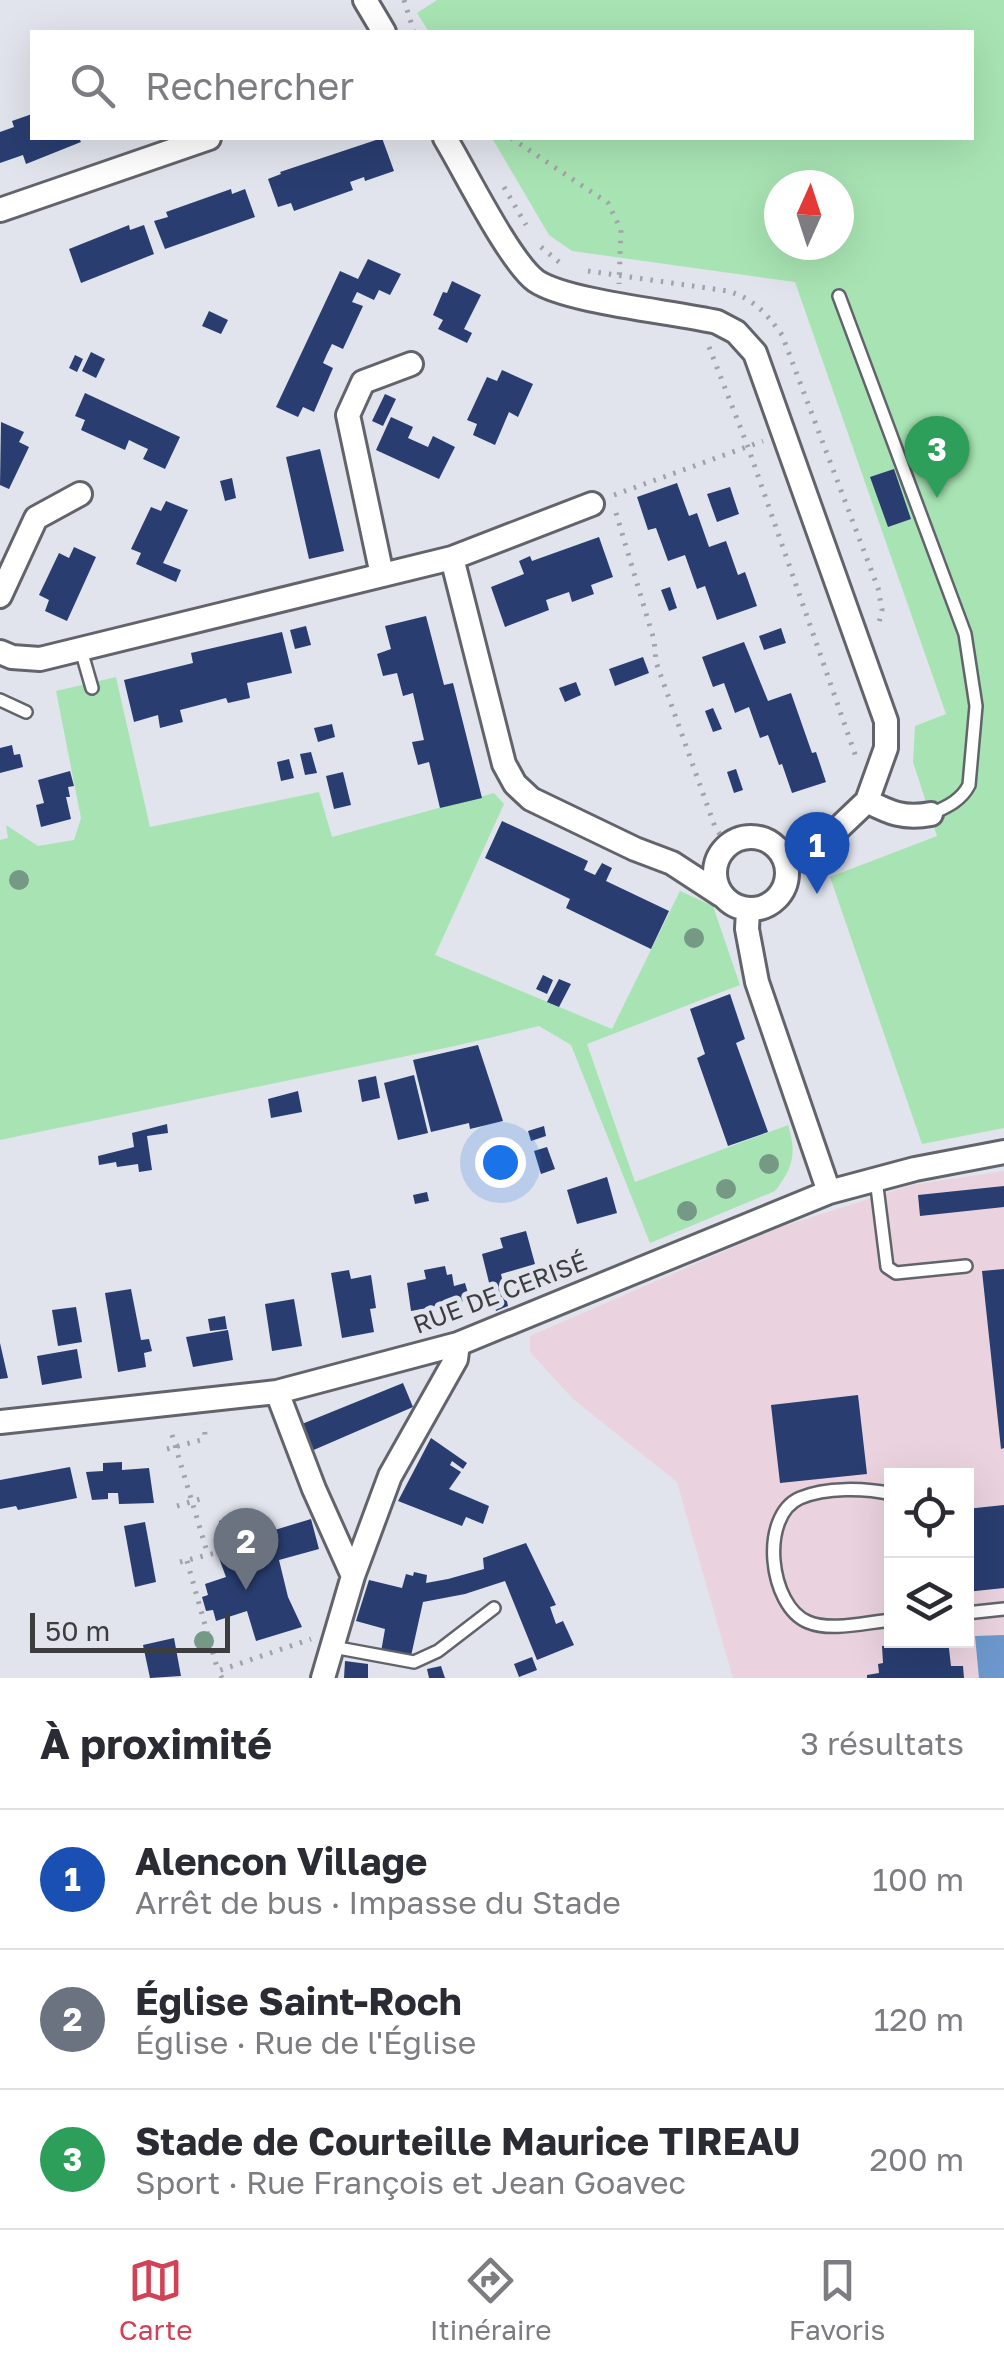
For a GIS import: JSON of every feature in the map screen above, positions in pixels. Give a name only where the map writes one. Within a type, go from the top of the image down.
[{"type":"street","points":[[365,0],[383,30]]},
{"type":"street","points":[[0,210],[202,140]]},
{"type":"street","points":[[447,140],[514,256],[536,280],[566,294],[717,322],[736,332],[754,353],[886,721],[886,748],[867,800],[825,842],[784,859]]},
{"type":"street","points":[[382,575],[348,415],[363,382],[411,364]]},
{"type":"street","points":[[0,596],[36,518],[80,494]]},
{"type":"street","points":[[0,652],[40,660],[452,558],[592,504]]},
{"type":"street","points":[[452,558],[504,764],[515,784],[531,799],[672,863],[732,905],[748,910],[763,908],[777,899],[785,886],[784,859],[777,848],[753,836],[723,850],[672,863]]},
{"type":"street","points":[[867,800],[909,818],[930,814]]},
{"type":"street","points":[[720,894],[714,868],[723,850]]},
{"type":"street","points":[[748,910],[747,929],[758,982],[830,1192]]},
{"type":"street","name":"RUE DE CERISÉ","points":[[0,1422],[277,1392],[458,1344],[830,1192],[1004,1152]]},
{"type":"street","points":[[323,1678],[353,1576],[390,1476],[456,1359],[458,1344]]},
{"type":"street","points":[[277,1392],[353,1576]]},
{"type":"lane","points":[[840,296],[964,634],[976,706],[969,784],[965,794],[930,814]]},
{"type":"lane","points":[[82,650],[92,688]]},
{"type":"lane","points":[[0,700],[26,712]]},
{"type":"lane","points":[[876,1179],[887,1267],[896,1273],[966,1266]]},
{"type":"lane","points":[[884,1494],[836,1491],[798,1499],[782,1515],[774,1542],[777,1583],[782,1600],[794,1615],[812,1624],[833,1626],[884,1621]]},
{"type":"lane","points":[[336,1638],[414,1662],[438,1651],[494,1608]]},
{"type":"lane","points":[[974,1612],[1004,1609]]},
{"type":"path","points":[[404,0],[413,30]]},
{"type":"path","points":[[514,140],[608,204],[622,230],[617,302]]},
{"type":"path","points":[[502,185],[530,232]]},
{"type":"path","points":[[536,240],[555,261],[566,266]]},
{"type":"path","points":[[578,270],[728,291],[746,296],[763,309],[782,335],[878,588],[882,610],[878,631]]},
{"type":"path","points":[[702,336],[711,349],[748,447],[861,771],[878,774]]},
{"type":"path","points":[[723,850],[661,679],[654,640],[611,496],[815,423]]},
{"type":"path","points":[[167,1450],[200,1440],[205,1434],[202,1402]]},
{"type":"path","points":[[172,1435],[208,1555]]},
{"type":"path","points":[[177,1506],[207,1497]]},
{"type":"path","points":[[222,1552],[183,1561],[222,1678]]},
{"type":"path","points":[[218,1671],[336,1638]]},
{"type":"shaded area","points":[[1004,1171],[1004,1678],[733,1678],[677,1482],[573,1399],[530,1352],[530,1336],[778,1228],[912,1185]]},
{"type":"green space","points":[[437,0],[1004,0],[1004,1128],[922,1144],[830,877],[937,836],[913,762],[915,726],[946,714],[795,282],[572,251],[549,235],[493,140],[974,140],[974,30],[428,30],[417,13]]},
{"type":"green space","points":[[116,677],[150,827],[319,792],[332,837],[494,793],[504,804],[435,955],[612,1029],[680,891],[713,906],[740,985],[587,1044],[635,1182],[788,1125],[792,1160],[775,1191],[650,1243],[571,1045],[539,1026],[0,1140],[0,840],[8,838],[6,825],[38,846],[74,840],[81,818],[56,691]]},
{"type":"water","points":[[1004,1635],[1004,1678],[979,1678],[975,1636]]},
{"type":"building","points":[[30,115],[30,140],[81,142],[26,164],[23,155],[0,163],[0,132],[14,127],[12,121]]},
{"type":"building","points":[[376,140],[383,140],[394,171],[350,182],[353,190],[294,211],[291,203],[278,207],[268,179]]},
{"type":"building","points":[[231,189],[232,194],[245,189],[255,217],[165,249],[154,221],[168,217],[166,212]]},
{"type":"building","points":[[129,225],[130,230],[144,225],[154,254],[81,283],[69,249]]},
{"type":"building","points":[[368,259],[401,274],[390,295],[379,290],[374,300],[357,292],[352,302],[363,306],[343,349],[332,344],[327,354],[323,363],[333,368],[314,412],[303,407],[298,417],[276,407],[340,271],[358,279]]},
{"type":"building","points":[[452,281],[481,295],[464,329],[472,333],[467,343],[438,329],[443,320],[433,315]]},
{"type":"building","points":[[209,311],[228,320],[221,334],[202,326]]},
{"type":"building","points":[[91,352],[105,359],[96,378],[82,371]]},
{"type":"building","points":[[75,355],[83,359],[77,372],[69,368]]},
{"type":"building","points":[[502,370],[533,384],[518,417],[509,412],[495,445],[473,435],[477,424],[467,420],[487,377],[497,381]]},
{"type":"building","points":[[85,393],[180,437],[165,469],[143,459],[148,449],[129,440],[125,450],[81,430],[85,420],[75,416]]},
{"type":"building","points":[[385,394],[396,399],[383,426],[372,421]]},
{"type":"building","points":[[391,417],[413,427],[408,438],[428,447],[433,436],[455,447],[439,479],[376,450]]},
{"type":"building","points":[[1,422],[24,432],[19,442],[29,447],[9,489],[0,485]]},
{"type":"building","points":[[320,449],[344,551],[309,559],[286,457]]},
{"type":"building","points":[[894,469],[911,519],[888,527],[870,477]]},
{"type":"building","points":[[232,478],[236,498],[225,501],[220,481]]},
{"type":"building","points":[[677,483],[689,516],[697,513],[709,547],[726,541],[738,575],[745,572],[757,606],[717,620],[705,586],[697,589],[685,555],[668,561],[656,528],[648,530],[637,497]]},
{"type":"building","points":[[730,487],[739,514],[717,522],[707,494]]},
{"type":"building","points":[[166,501],[188,510],[163,563],[181,570],[176,582],[136,564],[141,553],[131,549],[151,507],[161,511]]},
{"type":"building","points":[[599,537],[613,577],[591,585],[594,594],[572,602],[569,592],[546,600],[549,610],[505,627],[491,587],[524,574],[519,561],[530,556],[532,561]]},
{"type":"building","points":[[74,547],[96,557],[67,621],[45,611],[49,600],[39,595],[59,553],[69,558]]},
{"type":"building","points":[[670,587],[677,608],[669,611],[661,590]]},
{"type":"building","points":[[426,616],[444,685],[453,683],[482,798],[440,808],[429,762],[418,765],[412,742],[424,740],[413,693],[403,696],[397,673],[383,676],[377,654],[391,649],[385,626]]},
{"type":"building","points":[[306,626],[311,645],[295,649],[290,630]]},
{"type":"building","points":[[781,628],[786,643],[764,650],[759,636]]},
{"type":"building","points":[[282,632],[292,673],[247,683],[250,698],[228,703],[226,698],[180,710],[183,722],[160,728],[158,715],[134,722],[124,680],[193,663],[191,653]]},
{"type":"building","points":[[744,642],[768,701],[791,693],[826,782],[792,793],[768,735],[760,738],[749,707],[735,713],[724,683],[713,687],[702,657]]},
{"type":"building","points":[[643,657],[649,673],[615,686],[609,669]]},
{"type":"building","points":[[576,682],[581,695],[565,702],[559,688]]},
{"type":"building","points":[[713,708],[722,729],[713,732],[705,711]]},
{"type":"building","points":[[332,724],[335,737],[318,742],[314,728]]},
{"type":"building","points":[[12,745],[14,755],[20,754],[23,767],[0,773],[0,748]]},
{"type":"building","points":[[311,752],[317,773],[305,775],[300,754]]},
{"type":"building","points":[[289,759],[294,778],[281,781],[277,762]]},
{"type":"building","points":[[736,769],[743,790],[734,793],[727,772]]},
{"type":"building","points":[[70,771],[74,786],[68,787],[70,797],[66,797],[71,819],[41,827],[36,805],[44,803],[38,780]]},
{"type":"building","points":[[343,772],[351,805],[334,809],[326,776]]},
{"type":"building","points":[[502,821],[588,861],[584,870],[595,875],[602,863],[612,868],[606,881],[669,911],[651,949],[566,908],[570,899],[485,858]]},
{"type":"building","points":[[543,975],[553,980],[547,994],[536,989]]},
{"type":"building","points":[[559,979],[571,984],[559,1007],[547,1002]]},
{"type":"building","points":[[730,994],[745,1039],[736,1043],[768,1132],[728,1146],[697,1058],[705,1054],[690,1009]]},
{"type":"building","points":[[478,1045],[503,1121],[470,1129],[469,1123],[431,1132],[413,1060]]},
{"type":"building","points":[[414,1075],[428,1133],[398,1140],[384,1083]]},
{"type":"building","points":[[376,1076],[380,1098],[362,1102],[358,1080]]},
{"type":"building","points":[[298,1091],[302,1112],[271,1118],[268,1099]]},
{"type":"building","points":[[167,1124],[168,1133],[147,1136],[152,1170],[139,1172],[138,1164],[99,1165],[98,1156],[134,1147],[132,1133]]},
{"type":"building","points":[[544,1126],[546,1136],[531,1141],[528,1131]]},
{"type":"building","points":[[547,1147],[555,1169],[541,1174],[534,1151]]},
{"type":"building","points":[[607,1177],[617,1213],[577,1224],[567,1190]]},
{"type":"building","points":[[1004,1186],[1004,1207],[920,1216],[918,1195]]},
{"type":"building","points":[[427,1192],[429,1201],[415,1204],[413,1195]]},
{"type":"building","points":[[526,1231],[535,1264],[501,1274],[508,1306],[496,1311],[482,1254],[503,1248],[500,1238]]},
{"type":"building","points":[[445,1266],[447,1275],[452,1274],[454,1286],[465,1283],[470,1300],[411,1311],[407,1283],[426,1279],[424,1270]]},
{"type":"building","points":[[1004,1269],[1004,1448],[1001,1449],[982,1271]]},
{"type":"building","points":[[349,1270],[351,1279],[371,1275],[376,1308],[370,1309],[374,1332],[342,1338],[331,1273]]},
{"type":"building","points":[[131,1289],[141,1340],[149,1339],[152,1351],[144,1353],[146,1367],[118,1372],[105,1293]]},
{"type":"building","points":[[294,1299],[302,1346],[272,1351],[265,1304]]},
{"type":"building","points":[[76,1307],[82,1342],[58,1346],[52,1310]]},
{"type":"building","points":[[225,1316],[227,1329],[210,1331],[208,1319]]},
{"type":"building","points":[[228,1330],[233,1360],[193,1367],[186,1337]]},
{"type":"building","points":[[0,1343],[8,1378],[0,1379]]},
{"type":"building","points":[[77,1349],[82,1378],[42,1385],[37,1356]]},
{"type":"building","points":[[403,1383],[413,1407],[309,1452],[297,1426]]},
{"type":"building","points":[[858,1395],[867,1474],[780,1483],[771,1405]]},
{"type":"building","points":[[431,1438],[467,1463],[463,1469],[452,1461],[450,1465],[461,1472],[449,1489],[489,1506],[483,1524],[466,1517],[462,1526],[398,1501]]},
{"type":"building","points":[[122,1462],[122,1470],[149,1468],[154,1503],[119,1504],[118,1493],[108,1493],[108,1499],[92,1500],[86,1472],[103,1471],[103,1463]]},
{"type":"building","points":[[70,1467],[77,1498],[18,1510],[16,1506],[0,1509],[0,1480]]},
{"type":"building","points":[[1004,1505],[1004,1588],[974,1591],[974,1508]]},
{"type":"building","points":[[227,1519],[228,1523],[242,1520],[248,1538],[311,1519],[319,1549],[279,1560],[288,1597],[302,1627],[256,1641],[247,1611],[216,1621],[213,1610],[206,1611],[202,1597],[208,1595],[205,1584],[226,1577],[219,1558],[230,1554],[219,1521]]},
{"type":"building","points":[[145,1522],[156,1582],[135,1587],[124,1526]]},
{"type":"building","points":[[526,1543],[556,1605],[550,1607],[556,1624],[563,1621],[574,1645],[537,1660],[505,1581],[423,1602],[411,1656],[381,1652],[385,1629],[356,1621],[369,1580],[402,1588],[406,1574],[413,1576],[414,1572],[427,1575],[426,1583],[448,1579],[484,1569],[483,1558]]},
{"type":"building","points":[[174,1638],[181,1676],[150,1678],[143,1645]]},
{"type":"building","points":[[882,1646],[949,1648],[951,1666],[963,1666],[964,1678],[867,1678],[879,1673]]},
{"type":"building","points":[[532,1657],[537,1670],[519,1677],[514,1664]]},
{"type":"building","points":[[345,1661],[368,1664],[368,1678],[344,1678]]},
{"type":"building","points":[[441,1666],[445,1678],[429,1678],[427,1669]]},
{"type":"place","name":"Stade de Courteille Maurice TIREAU","points":[[937,498]]},
{"type":"place","name":"Alencon Village","points":[[817,894]]},
{"type":"place","name":"Église Saint-Roch","points":[[246,1590]]}]
